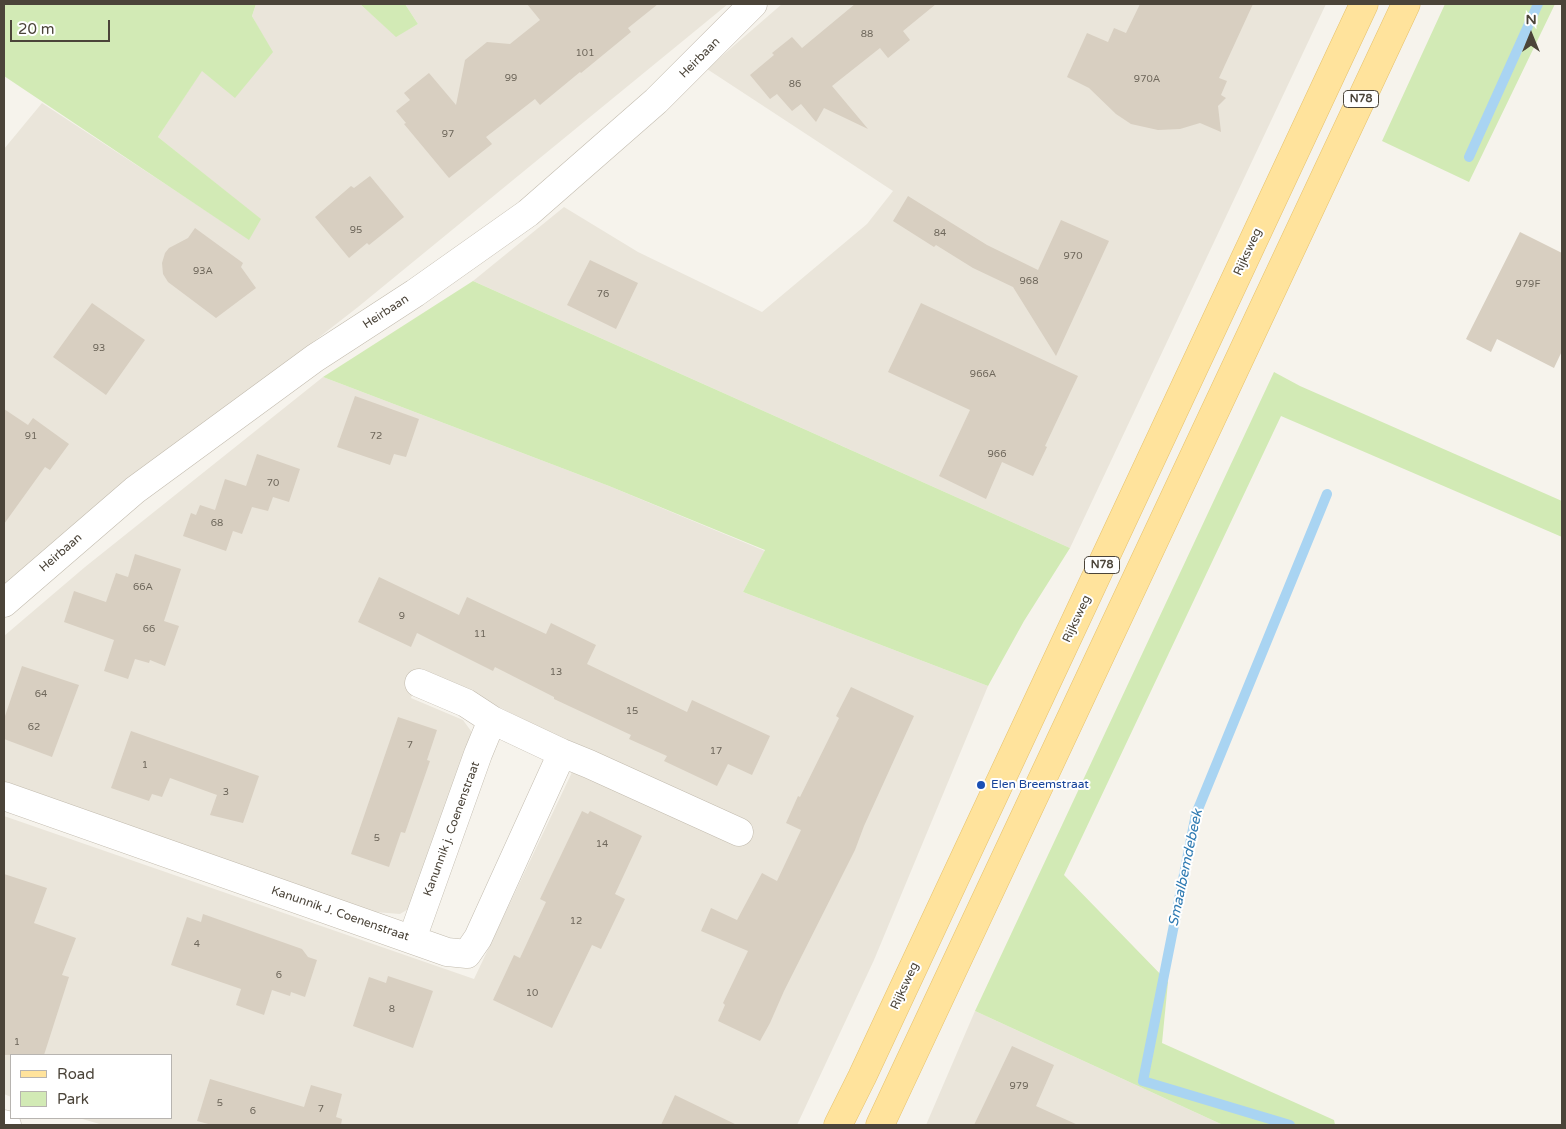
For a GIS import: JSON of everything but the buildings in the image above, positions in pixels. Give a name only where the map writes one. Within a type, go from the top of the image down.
[{"type":"main road","name":"Rijksweg","points":[[838,1125],[871,1060],[1364,4]]},
{"type":"main road","name":"N78","points":[[880,1125],[1406,4]]},
{"type":"street","name":"Heirbaan","points":[[4,603],[135,490],[315,358],[415,293],[528,213],[656,101],[753,4]]},
{"type":"street","points":[[419,683],[466,703],[492,720],[562,753],[739,832]]},
{"type":"street","name":"Kanunnik j. Coenenstraat","points":[[412,939],[492,720]]},
{"type":"street","name":"Kanunnik J. Coenenstraat","points":[[4,796],[447,952],[468,954],[478,938],[562,753]]},
{"type":"shaded area","points":[[256,4],[360,4],[396,36],[418,24],[405,4],[728,4],[358,307],[96,511],[4,590],[4,149],[42,103],[249,239],[260,219],[158,137],[202,70],[235,97],[272,52],[252,16]]},
{"type":"shaded area","points":[[782,4],[1326,4],[1070,548],[473,281],[564,207],[638,252],[762,312],[867,224],[893,191],[707,69]]},
{"type":"shaded area","points":[[323,377],[609,486],[765,551],[743,592],[988,686],[874,960],[797,1125],[103,1125],[82,1119],[172,1119],[172,1054],[10,1054],[10,1097],[4,1094],[4,816],[474,979],[583,749],[421,668],[411,698],[463,720],[471,731],[470,756],[415,905],[400,914],[375,912],[4,787],[4,636],[85,567]]},
{"type":"shaded area","points":[[975,1011],[1223,1125],[926,1125]]},
{"type":"green space","points":[[4,4],[256,4],[252,16],[273,52],[235,98],[202,71],[158,137],[261,219],[249,240],[4,76]]},
{"type":"green space","points":[[360,4],[405,4],[418,24],[396,37]]},
{"type":"green space","points":[[1445,4],[1555,4],[1469,182],[1382,141]]},
{"type":"green space","points":[[473,281],[1070,548],[1024,621],[988,686],[743,592],[765,550],[609,486],[323,377]]},
{"type":"green space","points":[[1274,372],[1300,386],[1562,501],[1562,537],[1281,416],[1064,875],[1168,982],[1162,1043],[1334,1120],[1335,1125],[1223,1125],[975,1011]]},
{"type":"waterway","name":"Smaalbemdebeek","points":[[1469,157],[1538,4]]},
{"type":"waterway","name":"Smaalbemdebeek","points":[[1290,1125],[1143,1081],[1196,814],[1327,494]]},
{"type":"place","name":"Elen Breemstraat","points":[[981,785]]}]
